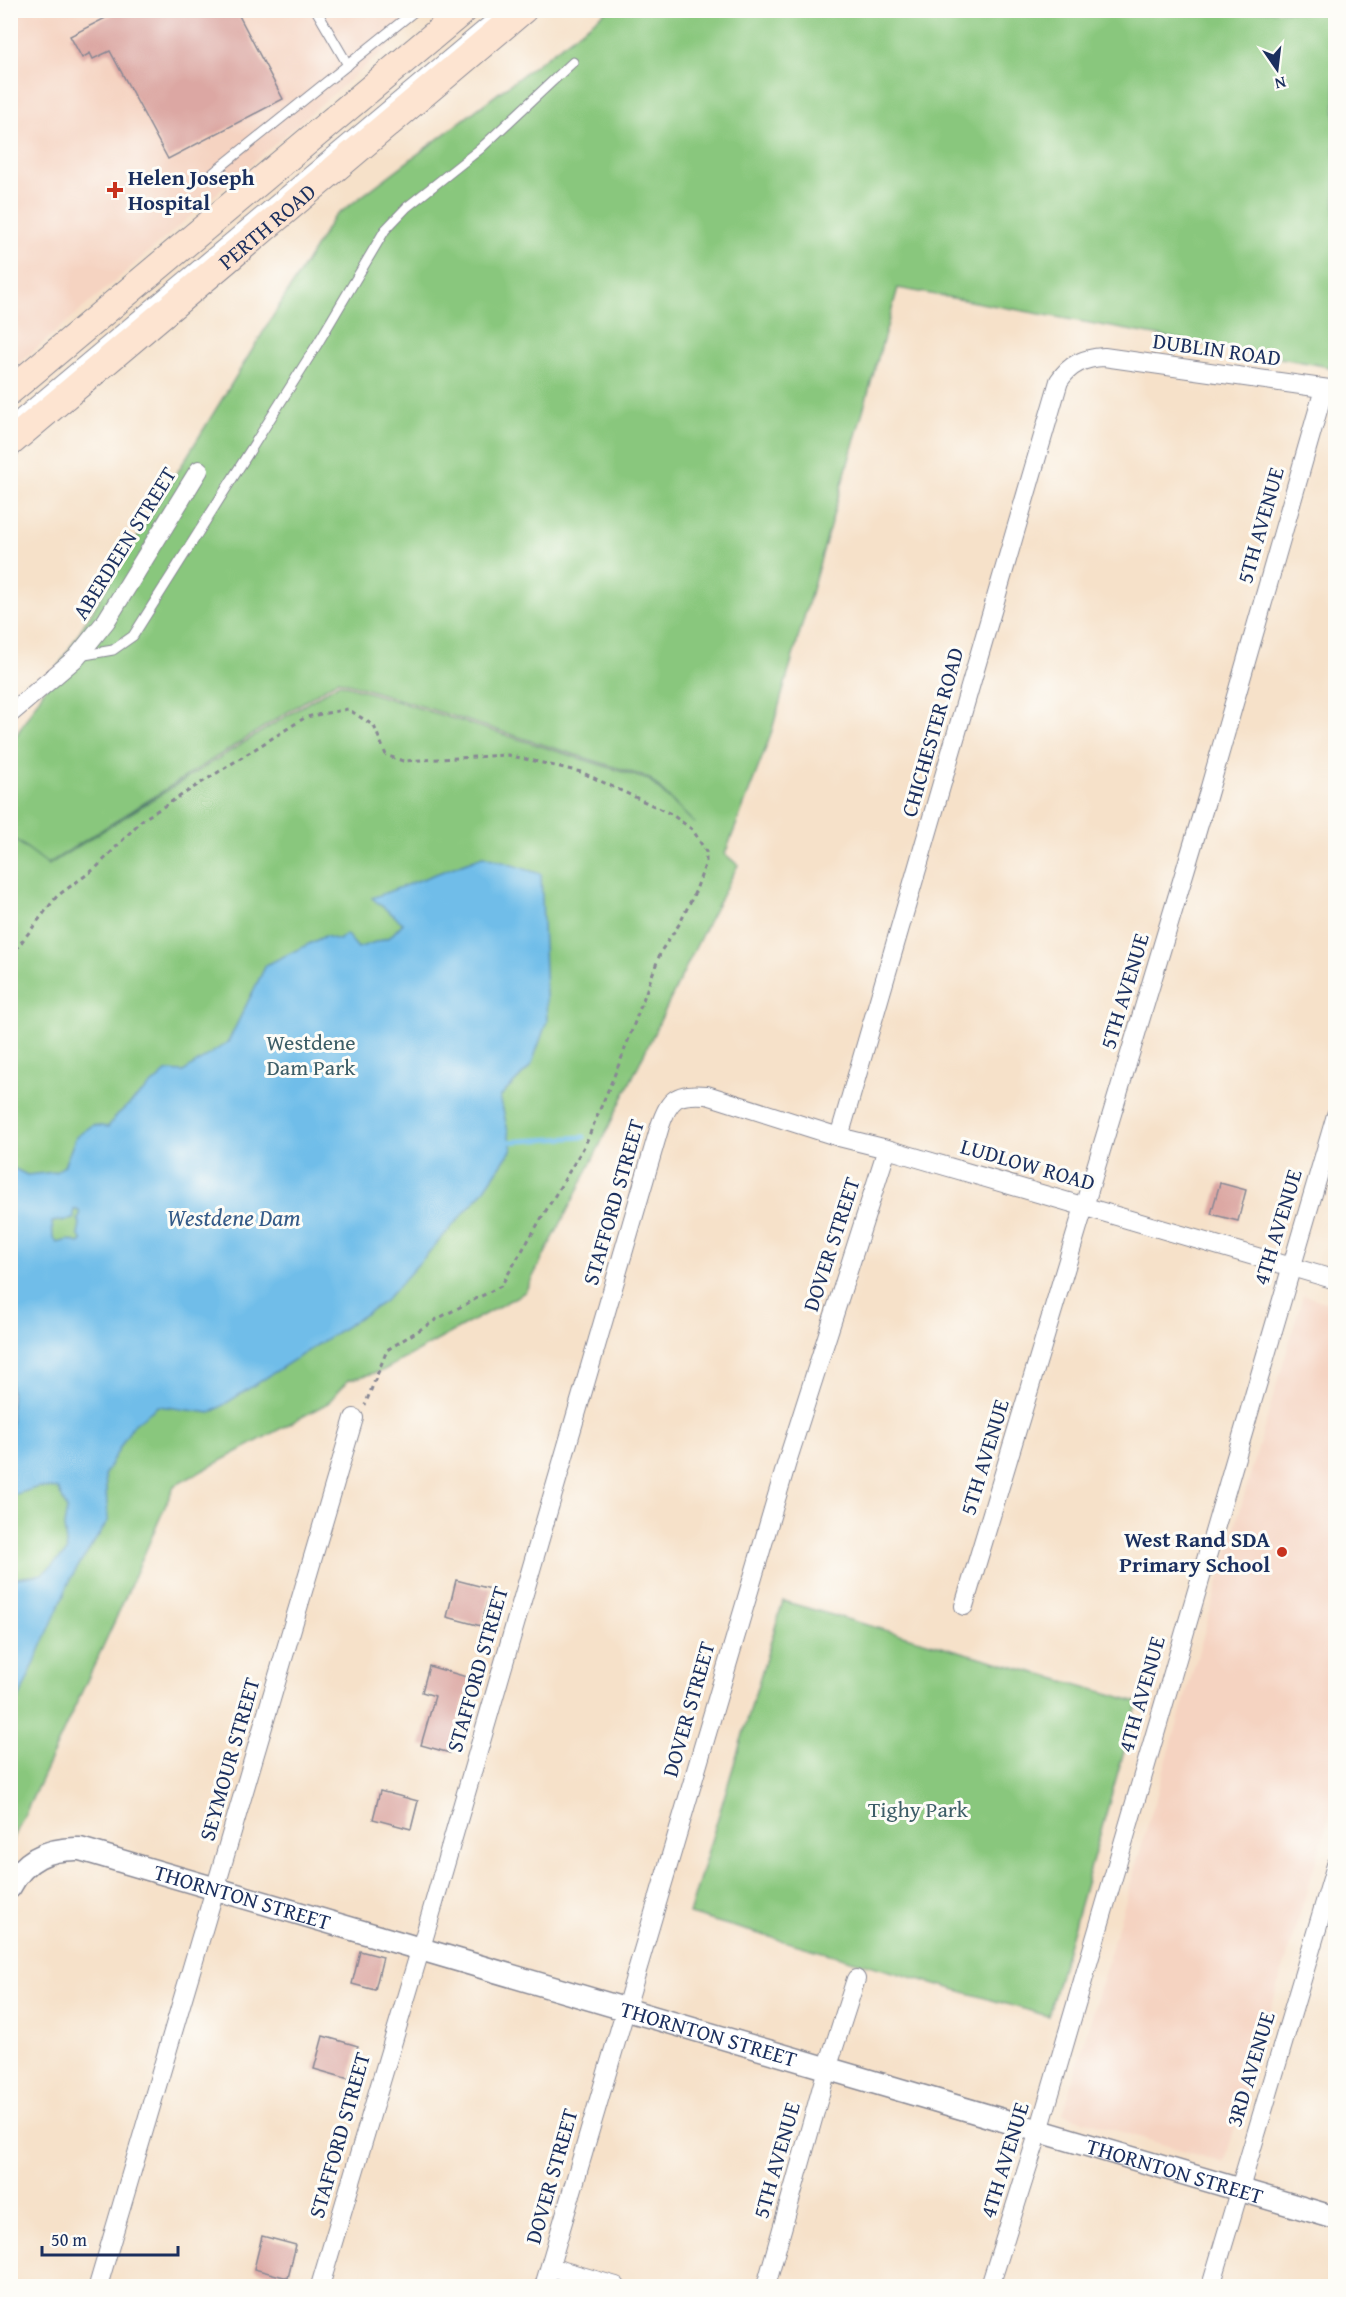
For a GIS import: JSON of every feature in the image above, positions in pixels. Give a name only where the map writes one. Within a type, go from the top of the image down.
[{"type":"main road","name":"PERTH ROAD","points":[[10,391],[464,10]]},
{"type":"main road","name":"PERTH ROAD","points":[[10,443],[523,10]]},
{"type":"street","name":"DUBLIN ROAD","points":[[1091,358],[1104,357],[1330,389]]},
{"type":"street","name":"CHICHESTER ROAD","points":[[839,1137],[1059,381],[1072,365],[1091,358]]},
{"type":"street","name":"5TH AVENUE","points":[[964,1606],[1330,389]]},
{"type":"street","name":"ABERDEEN STREET","points":[[10,714],[77,657],[119,603],[199,470]]},
{"type":"street","name":"STAFFORD STREET","points":[[320,2286],[660,1126],[667,1108],[675,1099],[687,1094],[707,1095]]},
{"type":"street","name":"LUDLOW ROAD","points":[[707,1095],[839,1137],[1085,1206],[1335,1280]]},
{"type":"street","name":"4TH AVENUE","points":[[990,2286],[1039,2131],[1335,1114]]},
{"type":"street","name":"DOVER STREET","points":[[544,2286],[787,1462],[887,1149]]},
{"type":"street","name":"SEYMOUR STREET","points":[[98,2286],[354,1418]]},
{"type":"street","name":"THORNTON STREET","points":[[10,1887],[23,1867],[36,1857],[59,1850],[80,1849],[1335,2218]]},
{"type":"street","name":"3RD AVENUE","points":[[1211,2286],[1335,1865]]},
{"type":"street","name":"5TH AVENUE","points":[[766,2286],[827,2069],[856,1979]]},
{"type":"street","points":[[550,2268],[616,2286]]},
{"type":"lane","points":[[316,10],[348,65]]},
{"type":"lane","points":[[213,173],[416,10]]},
{"type":"lane","points":[[10,422],[501,10]]},
{"type":"lane","points":[[77,657],[93,656],[112,650],[133,636],[318,343],[385,230],[407,207],[480,149],[573,62]]},
{"type":"path","points":[[10,957],[57,896],[96,868],[142,820],[306,717],[348,709],[374,726],[386,754],[403,761],[508,755],[581,772],[671,814],[693,830],[706,852],[706,862],[680,923],[662,951],[622,1057],[585,1145],[501,1286],[437,1319],[387,1350],[368,1402],[354,1418]]},
{"type":"shaded area","name":"Helen Joseph Hospital","points":[[11,11],[430,11],[11,370]]},
{"type":"shaded area","name":"West Rand SDA Primary School","points":[[1303,1295],[1335,1305],[1335,1799],[1224,2163],[1063,2114]]},
{"type":"green space","name":"Westdene Dam Park","points":[[607,11],[1335,11],[1335,368],[898,288],[770,737],[725,854],[738,865],[575,1196],[525,1292],[382,1371],[348,1380],[328,1403],[174,1486],[118,1614],[11,1844],[11,837],[48,865],[339,683],[649,780],[695,824],[649,778],[338,680],[48,864],[11,836],[11,744],[333,218]]},
{"type":"green space","name":"Tighy Park","points":[[783,1601],[1138,1702],[1048,2016],[689,1914]]},
{"type":"water","name":"Westdene Dam","points":[[483,856],[541,874],[547,1021],[531,1066],[500,1097],[512,1149],[482,1193],[384,1302],[211,1413],[158,1406],[132,1426],[105,1474],[108,1521],[72,1576],[11,1717],[11,1584],[17,1578],[42,1574],[67,1552],[64,1526],[67,1509],[58,1489],[38,1487],[11,1496],[11,1167],[27,1175],[55,1172],[64,1166],[76,1137],[93,1125],[108,1127],[117,1115],[167,1071],[183,1072],[228,1042],[266,965],[325,936],[339,940],[346,934],[358,948],[390,937],[403,923],[372,898]],"holes":[[[74,1209],[79,1211],[78,1234],[82,1241],[79,1243],[69,1240],[57,1243],[53,1237],[52,1222],[74,1219]]]},
{"type":"building","points":[[121,10],[236,10],[283,99],[168,159],[110,51],[93,59],[90,53],[82,58],[70,36]]},
{"type":"building","points":[[1220,1183],[1246,1190],[1238,1221],[1211,1214]]},
{"type":"building","points":[[456,1580],[491,1589],[481,1626],[447,1617]]},
{"type":"building","points":[[429,1666],[470,1678],[450,1753],[421,1745],[435,1696],[422,1692]]},
{"type":"building","points":[[380,1791],[418,1801],[411,1829],[373,1819]]},
{"type":"building","points":[[360,1951],[383,1957],[375,1990],[352,1984]]},
{"type":"building","points":[[323,2036],[358,2046],[349,2079],[314,2069]]},
{"type":"building","points":[[262,2236],[296,2245],[288,2278],[254,2269]]},
{"type":"waterway","points":[[505,1142],[584,1137]]},
{"type":"place","name":"Helen Joseph Hospital","points":[[115,190]]},
{"type":"place","name":"West Rand SDA Primary School","points":[[1282,1552]]}]
